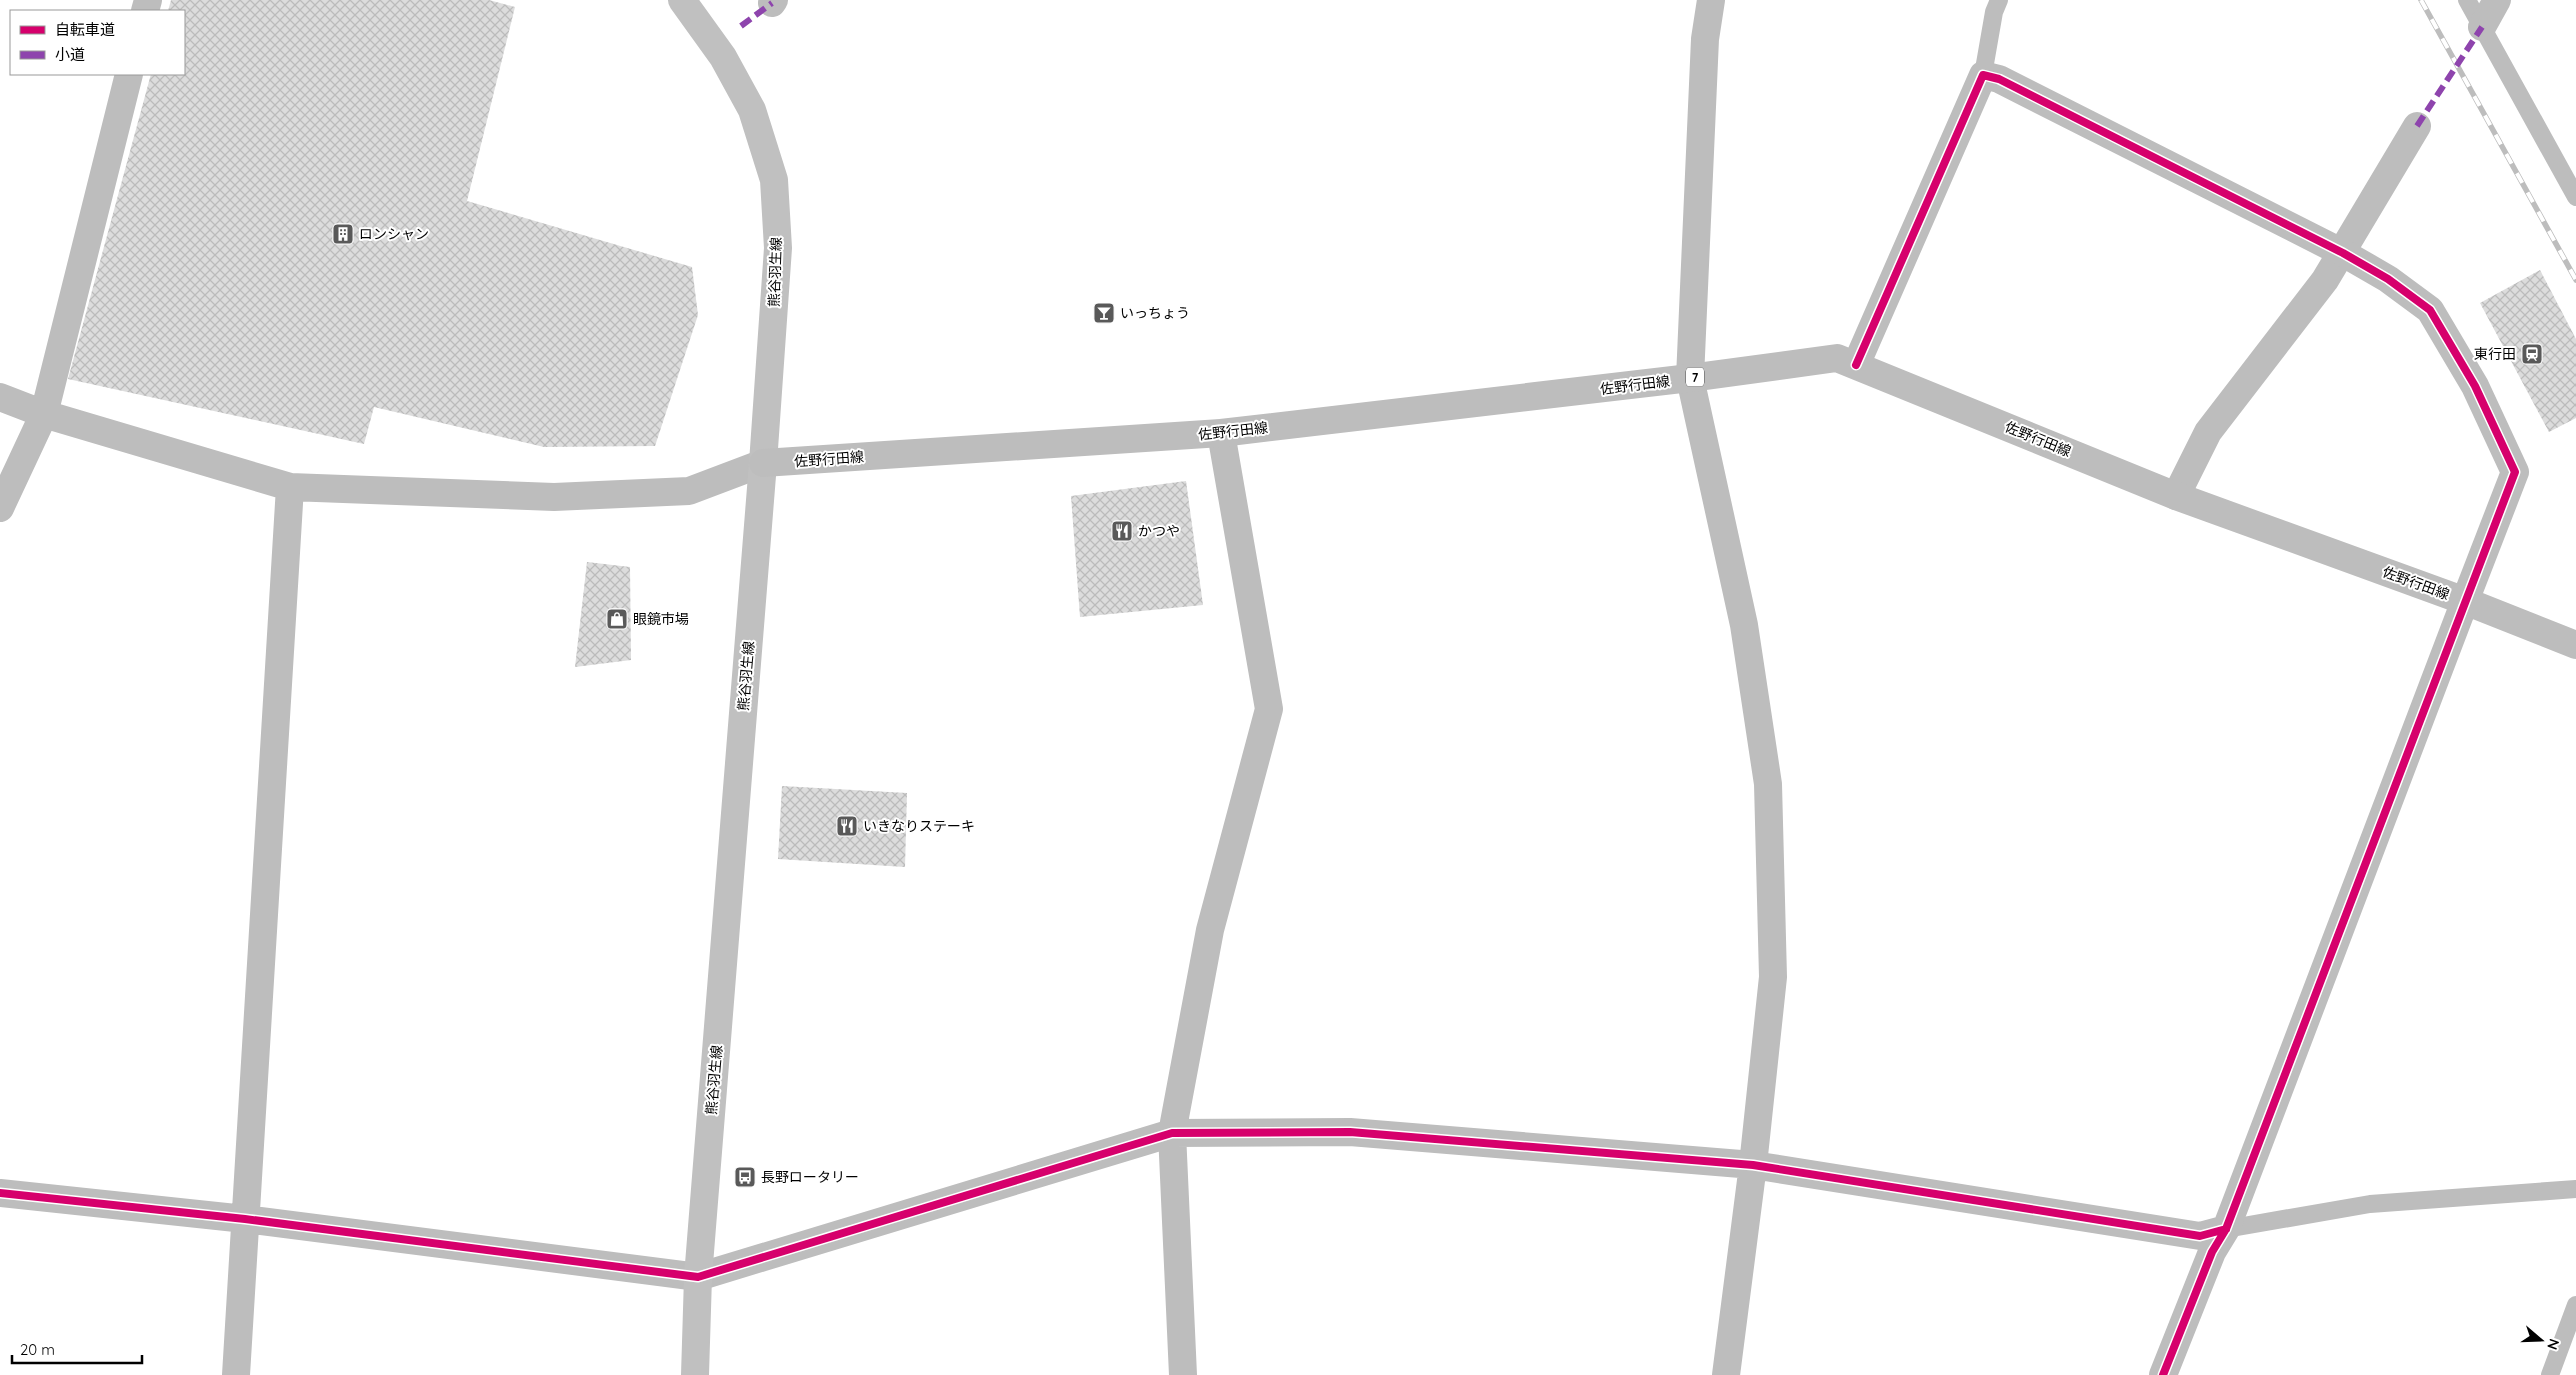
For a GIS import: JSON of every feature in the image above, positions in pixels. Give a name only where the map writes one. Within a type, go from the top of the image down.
[{"type":"main road","name":"熊谷羽生線","points":[[682,0],[724,56],[752,110],[774,180],[778,248],[763,463],[698,1277],[695,1375]]},
{"type":"street","points":[[1711,0],[1705,39],[1690,378],[1744,625],[1768,784],[1773,977],[1753,1165],[1726,1375]]},
{"type":"street","points":[[2482,27],[2498,0]]},
{"type":"street","points":[[1856,365],[1983,74],[1999,79],[2342,252],[2388,279],[2430,310],[2475,386],[2516,472],[2226,1229],[2212,1252],[2163,1375]]},
{"type":"street","points":[[0,508],[44,414],[129,75]]},
{"type":"street","points":[[2176,496],[2208,432],[2325,280],[2417,126]]},
{"type":"street","name":"佐野行田線","points":[[0,396],[44,414],[290,487],[554,497],[689,491],[763,463],[1221,433],[1690,378],[1837,358],[2176,496],[2466,601],[2576,645]]},
{"type":"street","points":[[1183,1375],[1172,1133],[1210,930],[1269,709],[1221,433]]},
{"type":"street","points":[[236,1375],[290,487]]},
{"type":"street","points":[[0,1193],[245,1219],[698,1277],[1172,1133],[1350,1132],[1753,1165],[2200,1236],[2226,1229]]},
{"type":"lane","points":[[1983,74],[1994,12],[1999,0]]},
{"type":"lane","points":[[2468,0],[2576,197]]},
{"type":"lane","points":[[2226,1229],[2370,1204],[2576,1189]]},
{"type":"lane","points":[[2550,1375],[2576,1305]]},
{"type":"building","name":"ロンシャン","points":[[171,0],[489,0],[515,7],[467,201],[692,267],[698,315],[655,446],[544,447],[374,407],[364,444],[68,379],[151,75],[185,75],[185,10],[168,10]]},
{"type":"building","points":[[2540,270],[2576,339],[2576,418],[2549,432],[2480,303]]},
{"type":"building","points":[[1186,481],[1203,605],[1080,617],[1071,496]]},
{"type":"building","points":[[587,562],[630,567],[631,660],[575,667]]},
{"type":"building","points":[[782,786],[907,793],[905,867],[778,859]]},
{"type":"railway","points":[[2421,0],[2576,280]]},
{"type":"marked path","points":[[741,26],[772,3]]},
{"type":"marked path","points":[[2417,126],[2482,27]]},
{"type":"cycle path","points":[[1856,365],[1983,75],[1999,79],[2343,253],[2388,279],[2430,310],[2475,386],[2515,472],[2226,1229],[2212,1252],[2163,1375]]},
{"type":"cycle path","points":[[0,1193],[245,1219],[698,1277],[1172,1133],[1350,1132],[1753,1165],[2200,1236],[2226,1229]]},
{"type":"place","name":"ロンシャン","points":[[343,234]]},
{"type":"place","name":"いっちょう","points":[[1104,313]]},
{"type":"place","name":"東行田","points":[[2532,354]]},
{"type":"place","name":"かつや","points":[[1122,531]]},
{"type":"place","name":"眼鏡市場","points":[[617,619]]},
{"type":"place","name":"いきなりステーキ","points":[[847,826]]},
{"type":"place","name":"長野ロータリー","points":[[745,1177]]}]
